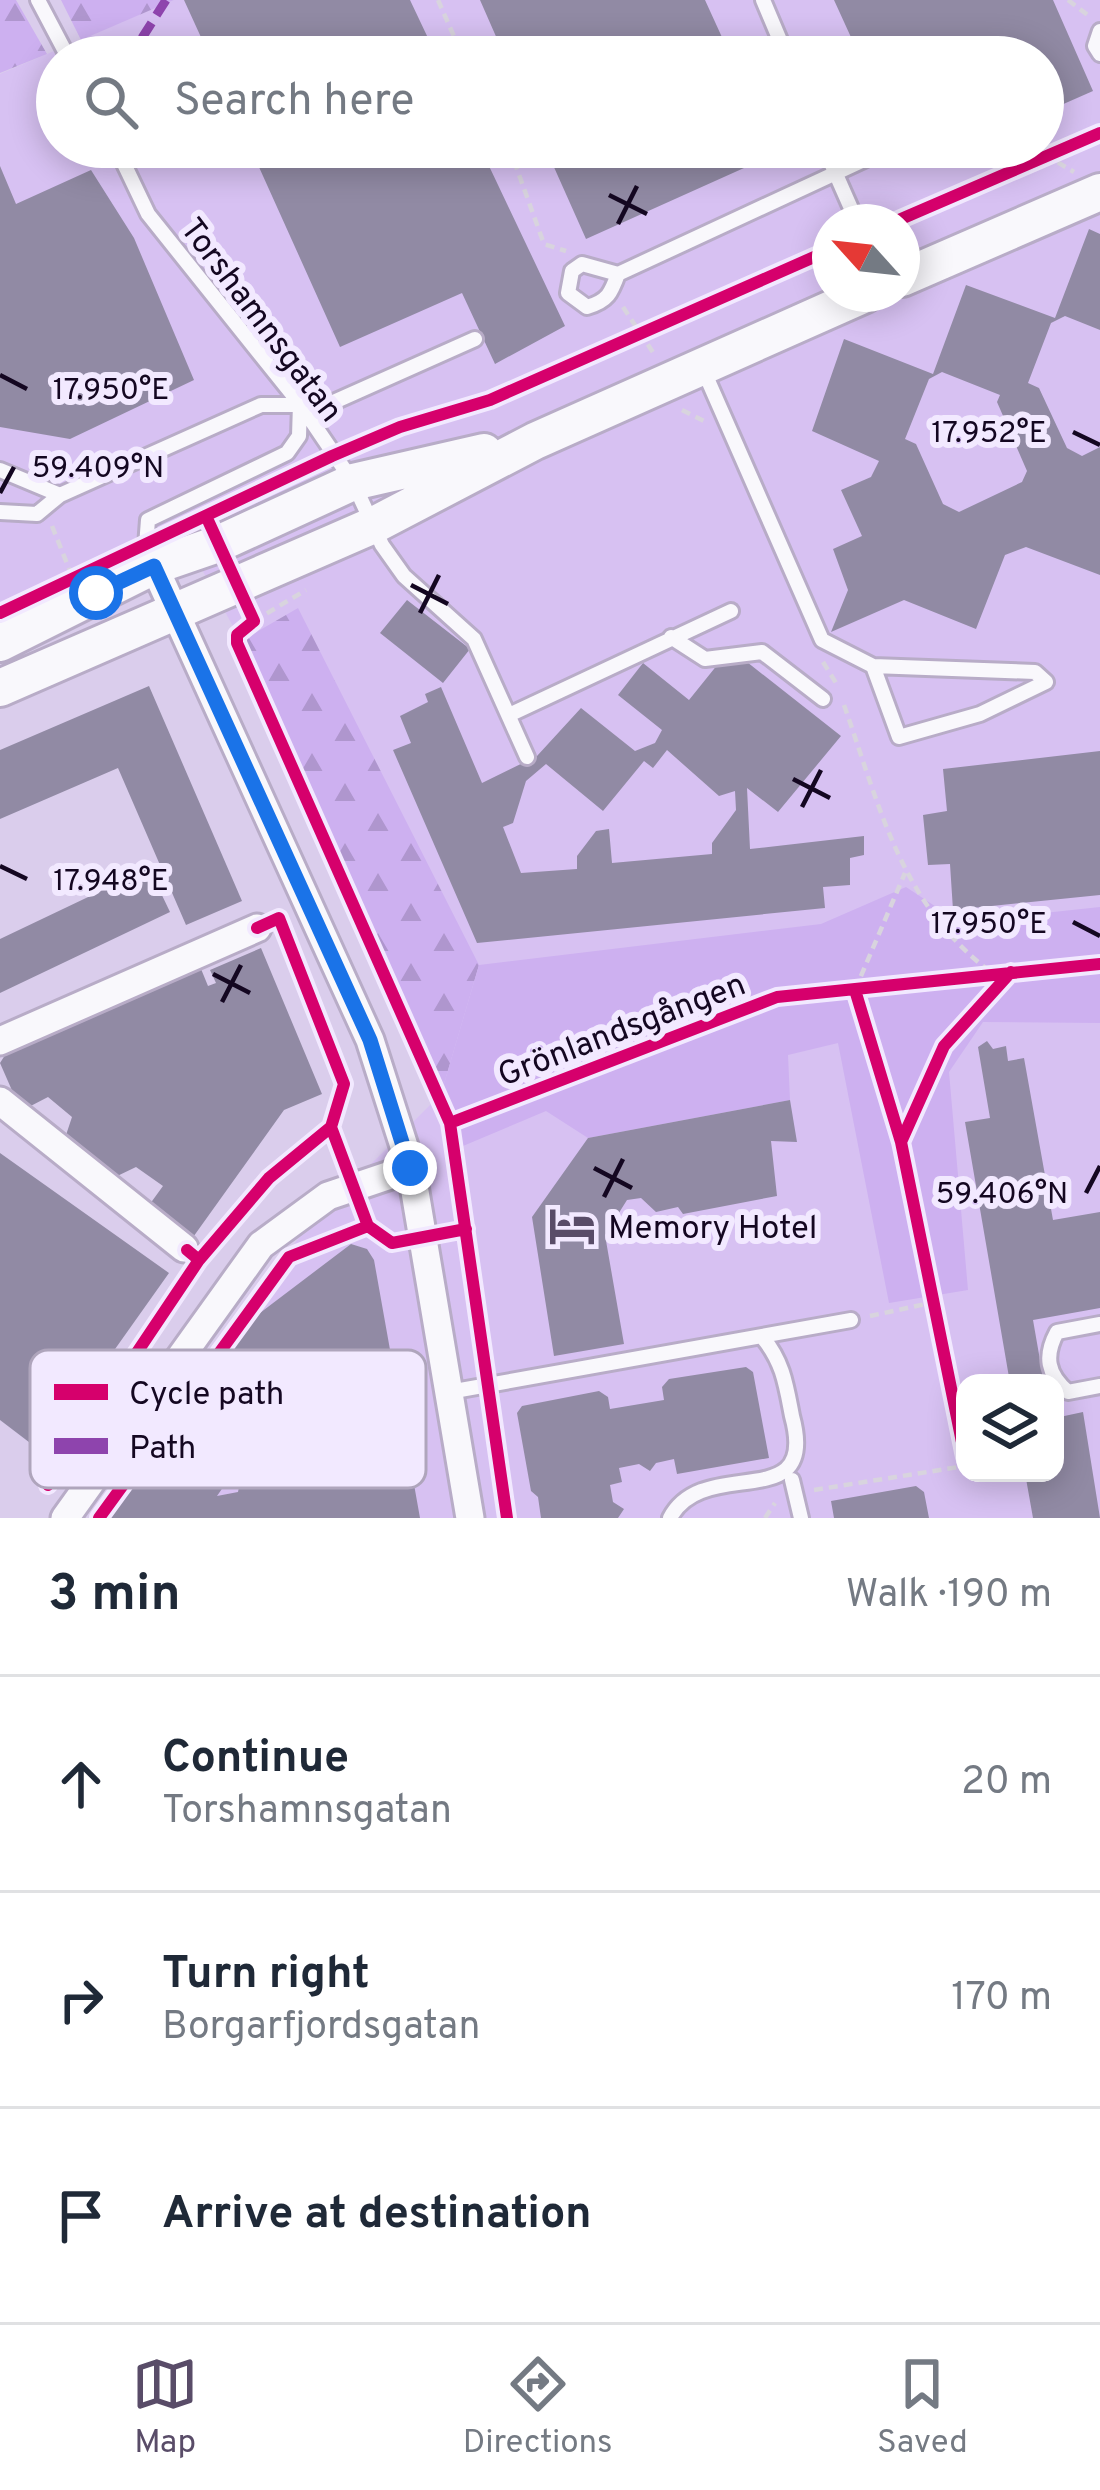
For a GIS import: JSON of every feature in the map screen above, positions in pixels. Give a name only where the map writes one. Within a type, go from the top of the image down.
[{"type":"street","points":[[920,269],[1090,183]]},
{"type":"street","points":[[0,688],[376,524],[535,441],[826,312]]},
{"type":"street","points":[[0,643],[154,566],[352,482],[535,441]]},
{"type":"street","points":[[154,566],[370,1040],[410,1168],[470,1518]]},
{"type":"street","points":[[0,1042],[257,928]]},
{"type":"street","points":[[0,1101],[184,1248]]},
{"type":"street","points":[[185,1350],[261,1245],[328,1196],[410,1168]]},
{"type":"street","points":[[64,1518],[86,1488]]},
{"type":"lane","points":[[38,0],[57,36]]},
{"type":"lane","points":[[763,0],[778,36]]},
{"type":"lane","points":[[1100,31],[1095,46],[1100,54]]},
{"type":"lane","name":"Torshamnsgatan","points":[[126,168],[148,214],[300,404],[352,482],[376,524],[382,545],[404,576],[474,638],[527,757]]},
{"type":"lane","points":[[833,168],[849,204]]},
{"type":"lane","points":[[618,274],[609,298],[587,308],[568,293],[566,285],[582,264],[618,274],[851,168]]},
{"type":"lane","name":"Torshamnsgatan","points":[[0,512],[37,514],[60,495],[261,405],[327,405],[475,339]]},
{"type":"lane","points":[[703,369],[823,640],[873,666],[1035,672],[1046,682],[980,714],[899,737],[873,666]]},
{"type":"lane","name":"Torshamnsgatan","points":[[154,566],[146,546],[148,520],[287,453],[299,436],[300,404]]},
{"type":"lane","points":[[0,470],[60,495]]},
{"type":"lane","points":[[509,716],[730,611]]},
{"type":"lane","points":[[671,637],[705,658],[762,652],[823,699]]},
{"type":"lane","points":[[448,1392],[850,1320]]},
{"type":"lane","points":[[1100,1324],[1057,1332],[1048,1364],[1054,1379],[1068,1392],[1100,1386]]},
{"type":"lane","points":[[670,1518],[680,1505],[698,1499],[769,1494],[792,1480],[801,1460],[781,1359],[763,1338]]},
{"type":"lane","points":[[792,1480],[801,1518]]},
{"type":"path","points":[[438,0],[454,36]]},
{"type":"path","points":[[1079,143],[1099,139]]},
{"type":"path","points":[[1064,167],[1090,183]]},
{"type":"path","points":[[517,168],[544,244]]},
{"type":"path","points":[[609,298],[630,313],[643,332]]},
{"type":"path","points":[[621,341],[664,322]]},
{"type":"path","points":[[56,536],[67,563]]},
{"type":"path","points":[[55,588],[87,573]]},
{"type":"path","points":[[237,586],[254,621],[237,635]]},
{"type":"path","points":[[878,813],[905,873],[955,946],[997,981]]},
{"type":"path","points":[[862,1012],[855,990],[905,873]]},
{"type":"path","points":[[973,978],[997,981],[1011,972]]},
{"type":"path","points":[[836,992],[879,988]]},
{"type":"path","points":[[930,1280],[938,1320]]},
{"type":"path","points":[[850,1320],[935,1303]]},
{"type":"path","points":[[792,1480],[817,1492],[956,1471]]},
{"type":"path","points":[[969,1482],[971,1491]]},
{"type":"shaded area","points":[[174,0],[1100,0],[1100,1518],[92,1518],[114,1488],[426,1488],[426,1350],[216,1350],[304,1231],[441,1094],[241,641],[175,520],[0,602],[0,74],[36,59],[36,168],[1064,168],[1064,36],[89,36]]},
{"type":"green space","points":[[0,0],[16,0],[37,36],[36,58],[0,73]]},
{"type":"green space","points":[[61,0],[174,0],[90,36],[79,36]]},
{"type":"green space","points":[[298,608],[479,965],[441,1094],[241,641]]},
{"type":"green space","points":[[906,887],[959,922],[1100,907],[1100,1023],[983,1022],[949,1072],[968,1290],[889,1303],[838,1043],[788,1055],[790,1100],[588,1138],[546,1111],[463,1146],[441,1094],[479,965],[821,924]]},
{"type":"building","points":[[184,0],[410,0],[427,36],[200,36]]},
{"type":"building","points":[[480,0],[705,0],[721,36],[496,36]]},
{"type":"building","points":[[834,0],[1053,0],[1093,91],[1064,104],[1064,36],[850,36]]},
{"type":"building","points":[[0,166],[16,204],[91,170],[134,238],[194,380],[70,439],[0,427]]},
{"type":"building","points":[[259,168],[490,168],[565,326],[495,364],[462,293],[340,347]]},
{"type":"building","points":[[554,168],[744,168],[586,239]]},
{"type":"building","points":[[1089,229],[1100,234],[1100,330],[1065,316],[1051,323],[1028,383],[1039,388],[1067,448],[1082,456],[1100,447],[1100,575],[1026,547],[1005,555],[976,629],[904,600],[831,632],[848,590],[833,549],[862,536],[841,490],[871,477],[879,461],[812,431],[844,339],[933,374],[966,285],[1055,318]],"holes":[[[942,372],[1000,395],[997,402],[1027,471],[1022,482],[959,512],[943,504],[916,444],[905,439],[929,379]]]},
{"type":"building","points":[[407,600],[470,649],[443,683],[380,633]]},
{"type":"building","points":[[747,662],[841,736],[778,812],[747,788],[750,849],[864,836],[864,855],[850,858],[850,885],[823,887],[825,908],[477,943],[393,750],[411,743],[400,716],[428,702],[425,694],[441,687],[482,783],[537,756],[581,708],[635,751],[655,743],[662,730],[618,695],[643,663],[689,700],[718,664]],"holes":[[[667,750],[719,796],[735,791],[736,810],[712,843],[712,854],[612,863],[609,829],[596,831],[577,856],[577,869],[521,873],[503,827],[513,823],[526,781],[546,764],[603,811],[644,761],[653,768]]]},
{"type":"building","points":[[149,686],[242,901],[186,925],[118,768],[0,819],[0,750]]},
{"type":"building","points":[[1100,751],[1100,895],[953,910],[950,864],[928,865],[923,815],[947,811],[943,769]]},
{"type":"building","points":[[149,868],[170,912],[0,993],[0,939]]},
{"type":"building","points":[[261,948],[322,1094],[284,1110],[191,1240],[147,1208],[163,1186],[136,1167],[111,1179],[63,1144],[72,1117],[48,1097],[21,1111],[0,1063],[14,1041],[199,964],[208,986],[216,983],[210,970]]},
{"type":"building","points":[[987,1041],[993,1049],[1006,1046],[1008,1061],[1024,1058],[1053,1220],[1100,1212],[1100,1308],[1033,1320],[1042,1374],[1008,1374],[965,1122],[990,1118],[978,1047]]},
{"type":"building","name":"Memory Hotel","points":[[790,1100],[797,1142],[771,1141],[777,1196],[683,1214],[678,1207],[656,1212],[641,1198],[627,1200],[605,1235],[624,1344],[554,1356],[532,1217],[588,1138]]},
{"type":"building","points":[[0,1153],[169,1273],[114,1350],[30,1350],[30,1443],[0,1420]]},
{"type":"building","points":[[351,1244],[367,1249],[374,1260],[390,1350],[228,1350],[248,1322]]},
{"type":"building","points":[[746,1367],[753,1372],[769,1458],[677,1474],[674,1459],[656,1463],[650,1471],[639,1464],[619,1468],[622,1482],[610,1485],[613,1502],[624,1509],[618,1518],[541,1518],[538,1497],[531,1491],[517,1413],[522,1406],[599,1391],[608,1397],[610,1409],[664,1400],[662,1387],[669,1379]]},
{"type":"building","points":[[1083,1412],[1100,1518],[1033,1518],[1027,1482],[1064,1482],[1064,1416]]},
{"type":"building","points":[[916,1486],[924,1492],[929,1518],[834,1518],[831,1501]]},
{"type":"building","points":[[130,1488],[223,1488],[217,1496],[239,1488],[415,1488],[420,1518],[109,1518]]},
{"type":"marked path","points":[[143,36],[166,0]]},
{"type":"cycle path","points":[[1064,149],[1100,133]]},
{"type":"cycle path","points":[[920,211],[1019,168]]},
{"type":"cycle path","points":[[0,613],[332,456],[400,427],[490,400],[812,258]]},
{"type":"cycle path","points":[[206,516],[254,621],[237,635],[237,643],[450,1123],[507,1518]]},
{"type":"cycle path","points":[[257,928],[279,918],[344,1084],[331,1127],[368,1226],[392,1243],[466,1229]]},
{"type":"cycle path","name":"Grönlandsgången","points":[[450,1123],[777,997],[1100,964]]},
{"type":"cycle path","points":[[901,1142],[944,1046],[1011,972]]},
{"type":"cycle path","points":[[855,990],[901,1142],[956,1413]]},
{"type":"cycle path","points":[[187,1250],[199,1260],[269,1178],[331,1127]]},
{"type":"cycle path","points":[[221,1350],[289,1257],[368,1226]]},
{"type":"cycle path","points":[[139,1350],[199,1260]]},
{"type":"cycle path","points":[[99,1518],[121,1488]]},
{"type":"place","name":"Memory Hotel","points":[[572,1226]]},
{"type":"route","points":[[96,593],[154,566],[370,1040],[410,1168]]}]
